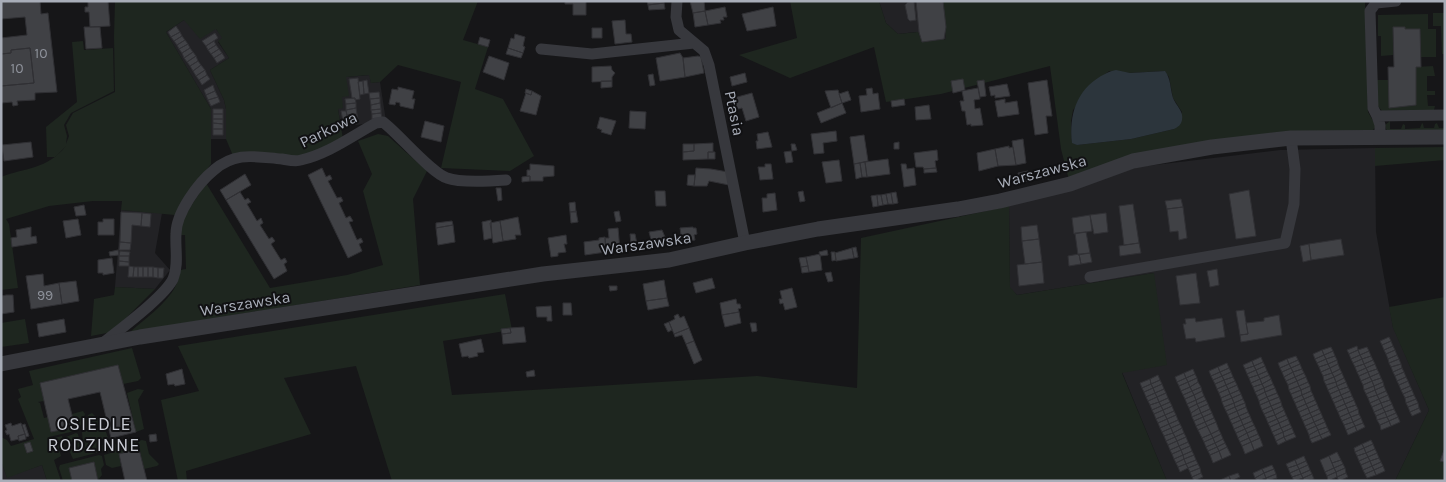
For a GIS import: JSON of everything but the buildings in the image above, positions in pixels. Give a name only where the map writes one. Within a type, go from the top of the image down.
[{"type":"street","name":"Ptasia","points":[[677,1],[676,17],[679,30],[704,51],[709,65],[745,243]]},
{"type":"street","points":[[1380,137],[1380,125],[1373,108],[1370,11],[1376,3],[1396,1]]},
{"type":"street","points":[[541,49],[592,54],[694,43]]},
{"type":"street","points":[[1377,116],[1445,115]]},
{"type":"street","name":"Parkowa","points":[[103,343],[151,303],[172,281],[176,270],[176,230],[178,217],[207,176],[215,168],[234,158],[249,155],[300,161],[334,148],[376,123],[383,122],[430,166],[447,178],[485,182],[506,180]]},
{"type":"street","name":"Warszawska","points":[[1,364],[103,343],[543,274],[669,260],[818,229],[1000,201],[1070,184],[1134,161],[1212,147],[1291,138],[1445,137]]},
{"type":"street","points":[[1090,277],[1285,243],[1294,204],[1295,170],[1291,138]]},
{"type":"shaded area","points":[[115,1],[478,1],[463,40],[488,47],[475,89],[503,99],[534,156],[510,171],[441,168],[461,82],[398,65],[380,82],[371,83],[369,75],[346,77],[349,96],[342,97],[343,108],[338,109],[343,139],[300,161],[234,158],[226,139],[226,109],[224,100],[210,70],[229,58],[218,41],[222,38],[216,29],[200,39],[184,20],[166,32],[211,109],[211,164],[175,215],[121,210],[122,201],[93,201],[49,206],[6,219],[9,224],[18,288],[1,290],[1,177],[44,164],[54,157],[47,157],[46,127],[77,102],[72,42],[83,41],[84,50],[113,48],[114,91],[71,113],[64,125],[67,136],[66,144],[69,136],[66,125],[73,113],[115,92]]},
{"type":"shaded area","points":[[790,1],[879,1],[886,23],[898,34],[918,32],[922,42],[946,39],[942,1],[1365,1],[1368,112],[1376,126],[1373,130],[1275,134],[1070,184],[1061,149],[1050,66],[941,94],[886,102],[874,47],[790,78],[739,55],[797,38]],"holes":[[[1109,71],[1130,73],[1164,71],[1169,77],[1173,98],[1182,112],[1174,129],[1131,139],[1077,145],[1072,142],[1071,121],[1073,110]]]},
{"type":"shaded area","points":[[879,1],[942,1],[946,39],[921,42],[916,32],[898,34],[886,23]]},
{"type":"shaded area","points":[[1433,13],[1445,13],[1445,54],[1442,54],[1441,26],[1433,26]]},
{"type":"shaded area","points":[[1428,14],[1428,29],[1436,29],[1436,57],[1421,57],[1420,29],[1405,29],[1404,27],[1393,27],[1393,55],[1381,56],[1381,36],[1378,36],[1378,15]]},
{"type":"shaded area","points":[[184,20],[216,29],[223,38],[218,42],[229,58],[210,70],[224,100],[226,109],[226,139],[211,139],[211,109],[166,32]]},
{"type":"shaded area","points":[[1433,66],[1435,76],[1427,76],[1427,91],[1435,91],[1435,95],[1427,95],[1428,106],[1435,106],[1434,110],[1382,111],[1377,105],[1376,80],[1389,80],[1389,108],[1416,105],[1416,67]]},
{"type":"shaded area","points":[[1116,70],[1130,73],[1165,71],[1173,98],[1182,114],[1181,123],[1174,129],[1131,139],[1077,145],[1072,143],[1073,113],[1080,96],[1092,82]]},
{"type":"shaded area","points":[[370,75],[371,83],[380,82],[386,121],[341,127],[338,109],[346,77]]},
{"type":"shaded area","points":[[1390,121],[1390,129],[1401,129],[1403,124],[1405,129],[1420,128],[1422,123],[1424,128],[1434,128],[1437,123],[1439,128],[1445,128],[1445,132],[1389,132],[1385,125]]},
{"type":"shaded area","points":[[378,134],[388,136],[427,171],[413,199],[420,285],[130,332],[161,305],[174,288],[180,270],[186,269],[185,235],[178,235],[182,220],[206,183],[270,288],[347,275],[383,265],[363,191],[372,174],[358,141]]},
{"type":"shaded area","points":[[1445,147],[1445,160],[1375,166],[1375,148]]},
{"type":"shaded area","points":[[1375,148],[1376,232],[1393,327],[1429,410],[1395,481],[1167,481],[1122,372],[1154,273],[1017,295],[1010,288],[1009,206],[1138,167],[1280,150]]},
{"type":"shaded area","points":[[1009,206],[1010,287],[1017,295],[1154,273],[1167,365],[1122,373],[1167,481],[392,481],[356,366],[284,378],[311,434],[186,471],[187,481],[178,481],[161,400],[199,391],[178,346],[505,294],[512,330],[443,341],[452,395],[757,376],[857,388],[861,238]]},
{"type":"shaded area","points":[[121,210],[162,213],[155,253],[170,270],[155,289],[115,287]]},
{"type":"shaded area","points":[[115,287],[155,289],[112,332],[91,336],[94,299],[114,295]]},
{"type":"shaded area","points":[[1445,297],[1445,450],[1440,461],[1445,462],[1445,480],[1395,481],[1429,410],[1393,328],[1389,307]]},
{"type":"shaded area","points":[[25,319],[29,343],[1,347],[1,323]]},
{"type":"shaded area","points":[[132,348],[141,378],[138,381],[123,384],[118,365],[40,383],[44,401],[38,402],[40,403],[44,418],[48,417],[51,432],[75,427],[72,414],[83,411],[85,414],[79,430],[49,437],[50,439],[62,436],[65,448],[59,449],[61,456],[54,460],[61,481],[47,481],[42,465],[7,478],[1,461],[1,437],[7,440],[11,446],[34,439],[18,399],[21,397],[18,389],[33,385],[29,371]]},
{"type":"shaded area","points":[[138,389],[144,390],[138,400],[144,429],[136,432],[127,393]]},
{"type":"shaded area","points":[[92,413],[103,424],[84,429],[83,427],[88,415]]},
{"type":"shaded area","points":[[104,426],[108,438],[83,443],[82,432]]},
{"type":"shaded area","points":[[78,434],[80,444],[78,445],[100,440],[102,445],[109,443],[111,449],[73,459],[70,452],[72,446],[69,447],[66,437]]},
{"type":"shaded area","points":[[135,439],[138,450],[119,454],[121,466],[112,468],[106,465],[104,455],[114,452],[113,445]]},
{"type":"shaded area","points":[[138,441],[146,441],[149,454],[159,464],[157,466],[144,469]]},
{"type":"shaded area","points":[[99,455],[102,456],[104,465],[101,469],[102,475],[98,480],[94,462],[69,468],[72,481],[63,481],[59,468],[60,465]]},
{"type":"shaded area","points":[[1,461],[7,477],[42,465],[47,481],[1,481]]},
{"type":"district","name":"OSIEDLE RODZINNE","points":[[94,434]]}]
